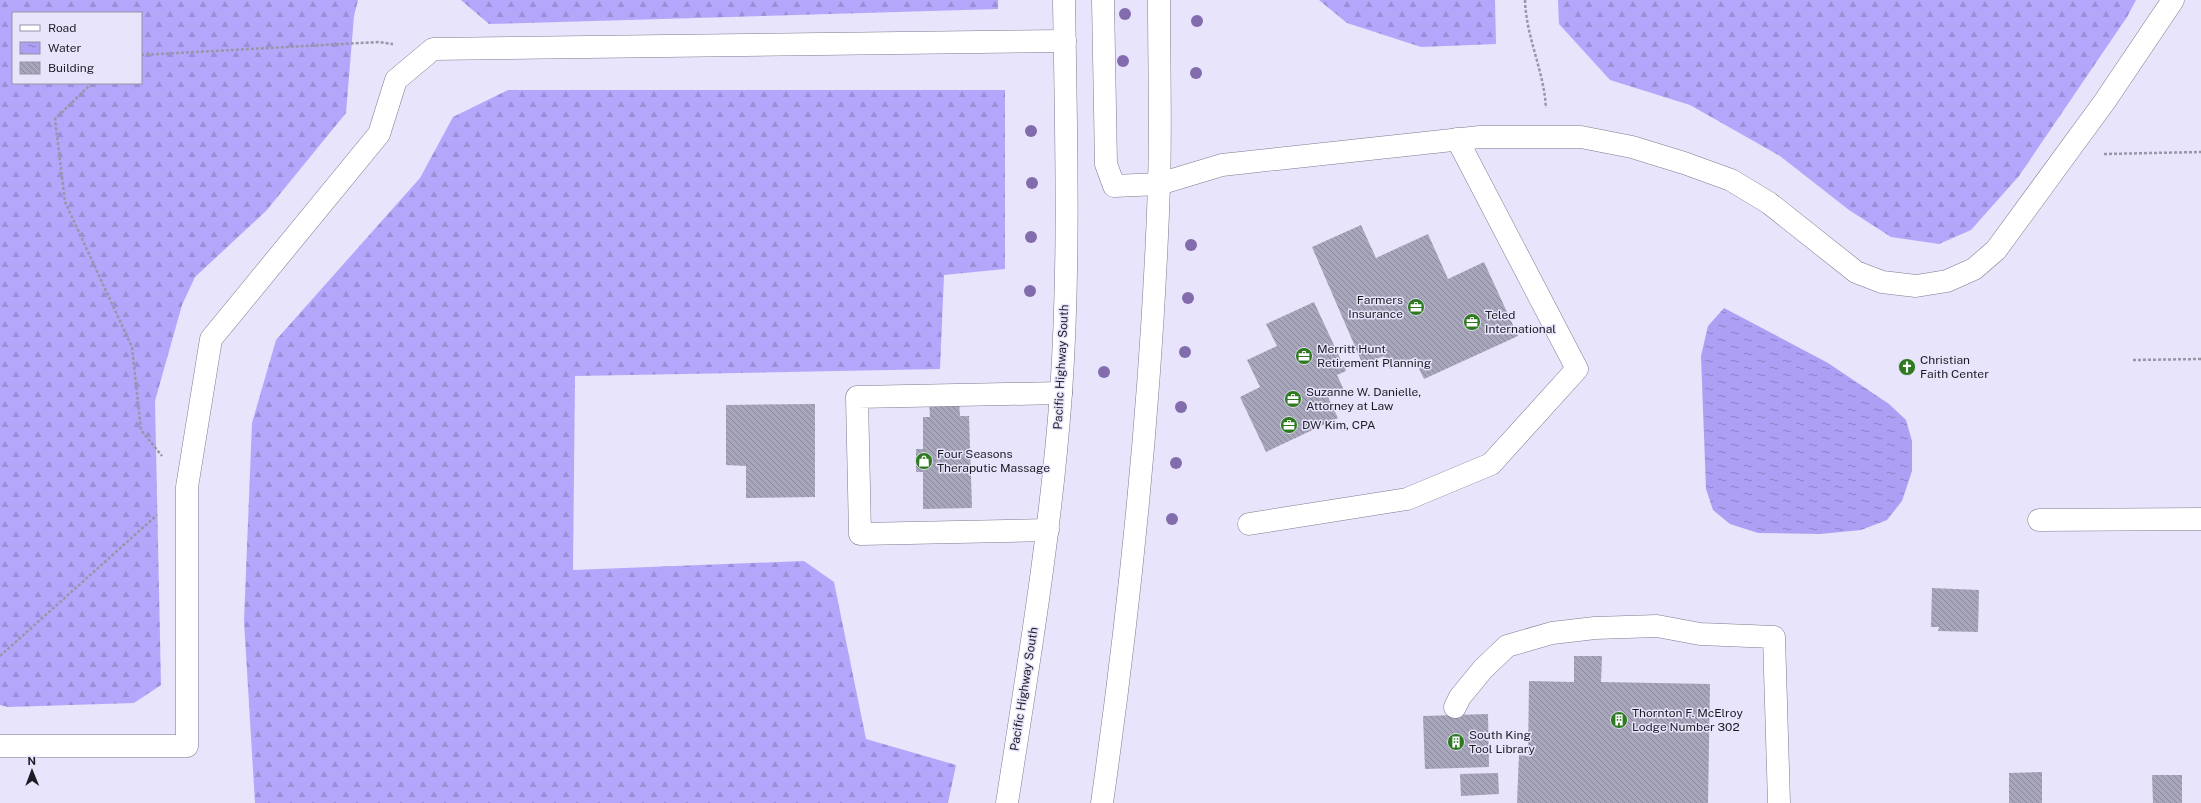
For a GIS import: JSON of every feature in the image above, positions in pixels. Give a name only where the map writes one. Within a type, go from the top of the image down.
[{"type":"main road","name":"Pacific Highway South","points":[[1007,803],[1048,530],[1061,393],[1068,222],[1064,0]]},
{"type":"main road","points":[[1103,0],[1106,164],[1114,186],[1159,184],[1222,165],[1457,139],[1548,136],[1581,137],[1632,147],[1684,163],[1731,180],[1769,203],[1856,272],[1882,282],[1916,286],[1947,281],[1974,269],[1996,250],[2105,101],[2173,0]]},
{"type":"main road","points":[[1102,803],[1118,686],[1136,522],[1148,389],[1159,184],[1159,0]]},
{"type":"main road","points":[[0,746],[187,746],[187,488],[210,339],[379,134],[396,80],[433,49],[1065,40]]},
{"type":"main road","points":[[1249,524],[1407,499],[1491,464],[1577,369],[1457,139]]},
{"type":"main road","points":[[1048,530],[860,534],[857,397],[1061,393]]},
{"type":"main road","points":[[2039,520],[2201,519]]},
{"type":"main road","points":[[1455,707],[1460,697],[1483,669],[1507,646],[1552,633],[1595,628],[1657,626],[1700,634],[1774,637],[1779,803]]},
{"type":"path","points":[[1525,0],[1529,33],[1539,66],[1546,100],[1548,136]]},
{"type":"path","points":[[142,55],[378,42],[433,49]]},
{"type":"path","points":[[0,656],[187,488],[141,430],[132,347],[65,202],[55,119],[91,84]]},
{"type":"path","points":[[2104,154],[2201,152]]},
{"type":"path","points":[[2133,360],[2201,359]]},
{"type":"green space","points":[[0,0],[358,0],[354,16],[346,113],[266,211],[195,277],[182,305],[155,401],[161,685],[134,703],[8,707],[0,705]]},
{"type":"green space","points":[[461,0],[998,0],[998,9],[489,24]]},
{"type":"green space","points":[[1319,0],[1495,0],[1496,44],[1421,47],[1347,23]]},
{"type":"green space","points":[[1558,0],[2136,0],[2127,17],[2019,176],[1971,230],[1939,244],[1891,237],[1849,210],[1780,156],[1690,105],[1610,80],[1559,24]]},
{"type":"green space","points":[[508,90],[1005,90],[1005,269],[944,275],[940,369],[575,376],[573,570],[804,561],[834,582],[866,739],[956,765],[948,803],[255,803],[244,621],[252,423],[276,340],[420,178],[453,117]]},
{"type":"water","points":[[1724,308],[1828,363],[1889,404],[1906,420],[1912,441],[1912,471],[1902,501],[1887,520],[1861,530],[1820,534],[1758,533],[1730,524],[1713,510],[1706,489],[1701,356],[1708,326]]},
{"type":"building","points":[[1361,225],[1376,258],[1428,234],[1448,279],[1484,262],[1518,336],[1424,379],[1414,358],[1390,369],[1384,356],[1363,365],[1312,247]]},
{"type":"building","points":[[1314,302],[1346,371],[1337,375],[1344,390],[1328,397],[1338,418],[1266,452],[1240,397],[1260,387],[1247,360],[1277,346],[1266,324]]},
{"type":"building","points":[[959,402],[960,416],[969,416],[972,508],[923,509],[923,472],[916,472],[916,449],[923,449],[923,417],[930,417],[929,403]]},
{"type":"building","points":[[815,404],[815,497],[746,498],[746,466],[726,465],[726,405]]},
{"type":"building","points":[[1932,588],[1979,590],[1978,632],[1938,631],[1939,627],[1931,627]]},
{"type":"building","name":"Thornton F. McElroy Lodge Number 302","points":[[1574,656],[1602,656],[1601,682],[1710,684],[1708,803],[1517,803],[1519,755],[1528,756],[1529,681],[1574,682]]},
{"type":"building","name":"South King Tool Library","points":[[1488,714],[1489,767],[1425,769],[1423,716]]},
{"type":"building","points":[[2042,772],[2042,803],[2009,803],[2009,773]]},
{"type":"building","points":[[1498,773],[1499,794],[1461,796],[1460,774]]},
{"type":"building","points":[[2152,775],[2182,775],[2182,803],[2153,803]]},
{"type":"place","name":"Farmers Insurance","points":[[1416,307]]},
{"type":"place","name":"Teled International","points":[[1472,322]]},
{"type":"place","name":"Merritt Hunt Retirement Planning","points":[[1304,356]]},
{"type":"place","name":"Christian Faith Center","points":[[1907,367]]},
{"type":"place","name":"Suzanne W. Danielle, Attorney at Law","points":[[1293,399]]},
{"type":"place","name":"DW Kim, CPA","points":[[1289,425]]},
{"type":"place","name":"Four Seasons Theraputic Massage","points":[[924,461]]},
{"type":"place","name":"Thornton F. McElroy Lodge Number 302","points":[[1619,720]]},
{"type":"place","name":"South King Tool Library","points":[[1456,742]]}]
